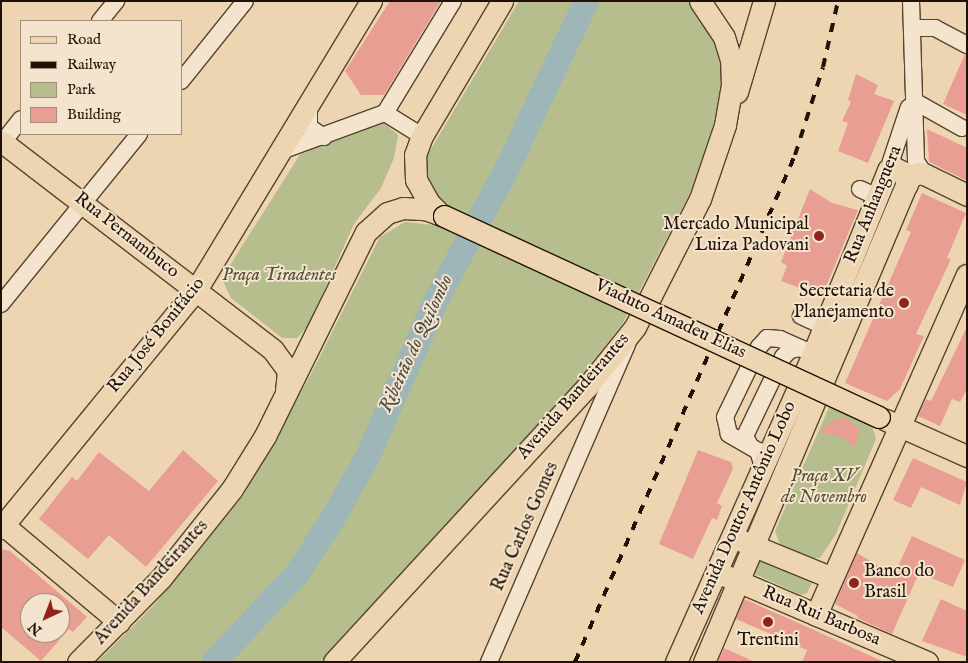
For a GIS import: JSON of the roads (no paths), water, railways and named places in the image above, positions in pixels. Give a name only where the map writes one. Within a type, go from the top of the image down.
[{"type":"main road","points":[[443,216],[429,203],[416,180],[415,155],[422,136],[502,1]]},
{"type":"main road","name":"Avenida Bandeirantes","points":[[334,662],[587,387],[635,327],[700,199],[725,125],[732,85],[731,60],[724,37],[700,1]]},
{"type":"main road","points":[[725,125],[750,57],[764,1]]},
{"type":"main road","name":"Rua José Bonifácio","points":[[2,525],[196,290],[281,151],[367,3]]},
{"type":"main road","name":"Rua Pernambuco","points":[[2,142],[84,203],[273,350]]},
{"type":"main road","points":[[888,170],[898,168],[915,179],[967,195]]},
{"type":"main road","name":"Rua Anhanguera","points":[[814,401],[815,355],[869,193],[888,170]]},
{"type":"main road","name":"Rua Anhanguera","points":[[815,355],[915,179]]},
{"type":"main road","name":"Avenida Bandeirantes","points":[[78,662],[119,622],[205,526],[237,481],[284,398],[312,338],[372,224],[387,214],[403,208],[425,209],[443,216]]},
{"type":"main road","name":"Viaduto Amadeu Elias","points":[[443,216],[967,456]]},
{"type":"main road","points":[[816,615],[898,425],[967,275]]},
{"type":"main road","name":"Avenida Bandeirantes","points":[[273,350],[285,354],[297,353],[312,338]]},
{"type":"main road","name":"Avenida Bandeirantes","points":[[273,350],[288,371],[284,398]]},
{"type":"main road","name":"Avenida Doutor Antônio Lobo","points":[[676,662],[763,462],[815,355]]},
{"type":"main road","name":"Avenida Doutor Antônio Lobo","points":[[704,662],[814,401]]},
{"type":"main road","points":[[2,525],[119,622]]},
{"type":"main road","points":[[731,537],[832,578]]},
{"type":"main road","name":"Rua Rui Barbosa","points":[[716,572],[926,662]]},
{"type":"street","points":[[101,20],[116,1]]},
{"type":"street","points":[[182,80],[245,1]]},
{"type":"street","points":[[281,151],[324,137],[385,113],[453,1]]},
{"type":"street","name":"Rua Anhanguera","points":[[911,1],[915,179]]},
{"type":"street","points":[[912,28],[935,28],[967,45]]},
{"type":"street","name":"Rua Anhanguera","points":[[888,170],[909,111],[914,80]]},
{"type":"street","points":[[914,101],[962,128]]},
{"type":"street","points":[[309,104],[309,127],[324,137]]},
{"type":"street","points":[[385,113],[422,136]]},
{"type":"street","points":[[2,142],[20,120]]},
{"type":"street","points":[[1,304],[138,135]]},
{"type":"street","points":[[801,316],[825,327]]},
{"type":"street","name":"Rua Carlos Gomes","points":[[489,662],[635,327]]},
{"type":"street","points":[[750,446],[729,434],[724,423],[759,346],[772,337],[815,355]]},
{"type":"street","points":[[763,462],[750,446],[745,436],[783,357],[790,350],[815,355]]},
{"type":"waterway","name":"Ribeirão do Quilombo","points":[[213,662],[297,573],[336,512],[368,454],[437,297],[507,167],[586,1]]},
{"type":"railway","points":[[575,662],[795,155],[823,67],[838,1]]},
{"type":"place","name":"Mercado Municipal Luiza Padovani","points":[[819,236]]},
{"type":"place","name":"Secretaria de Planejamento","points":[[904,303]]},
{"type":"place","name":"Banco do Brasil","points":[[854,583]]},
{"type":"place","name":"Trentini","points":[[768,622]]},
{"type":"park label","name":"Praça Tiradentes","points":[[279,276]]},
{"type":"park label","name":"Praça XV de Novembro","points":[[824,488]]}]
